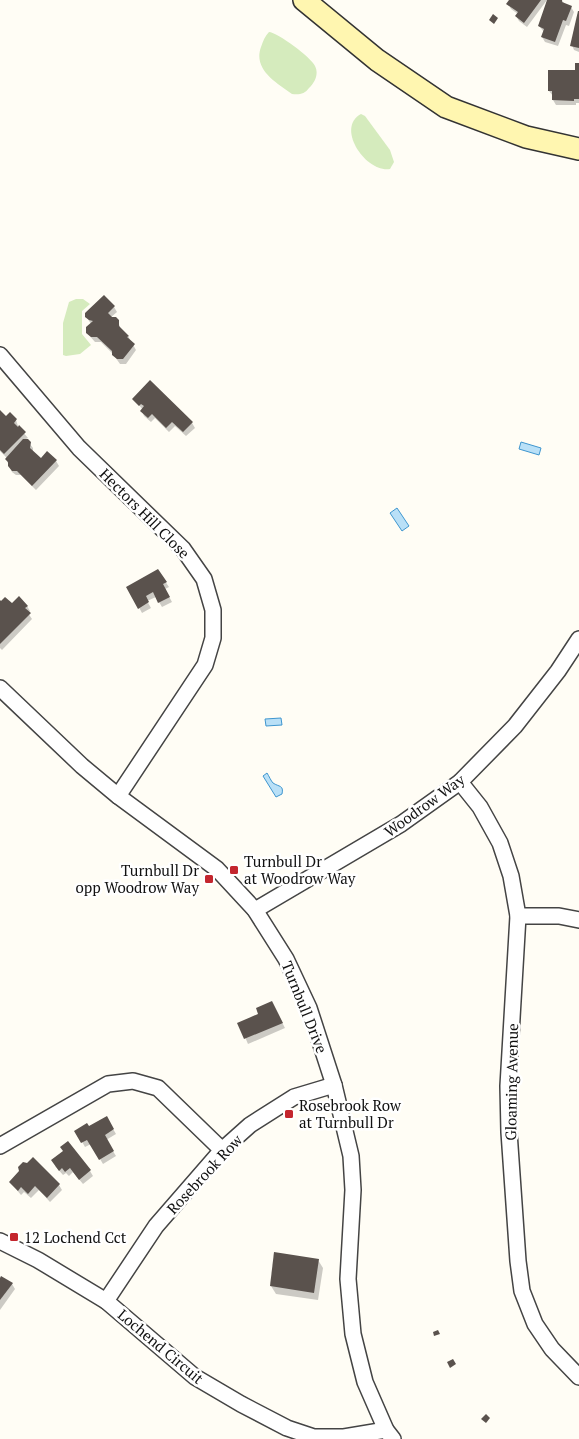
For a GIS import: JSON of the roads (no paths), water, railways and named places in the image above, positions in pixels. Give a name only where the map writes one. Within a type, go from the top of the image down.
[{"type":"main road","points":[[304,0],[377,60],[446,107],[526,137],[579,149]]},
{"type":"street","name":"Hectors Hill Close","points":[[0,355],[79,448],[183,549],[204,579],[213,610],[213,638],[205,665],[118,796]]},
{"type":"street","name":"Woodrow Way","points":[[255,910],[401,824],[460,782],[515,726],[558,671],[579,639]]},
{"type":"street","name":"Turnbull Drive","points":[[0,688],[82,766],[118,796],[217,869],[255,910],[298,982],[334,1085],[351,1156],[353,1190],[348,1279],[353,1334],[365,1382],[389,1434]]},
{"type":"street","name":"Gloaming Avenue","points":[[460,782],[480,807],[500,843],[511,876],[518,916],[508,1086],[509,1132],[518,1261],[522,1291],[535,1324],[559,1358],[579,1377]]},
{"type":"street","points":[[518,916],[559,916],[579,920]]},
{"type":"street","points":[[0,1146],[108,1084],[132,1081],[158,1088],[222,1150]]},
{"type":"street","name":"Rosebrook Row","points":[[106,1301],[156,1226],[222,1150],[250,1126],[294,1097],[334,1085]]},
{"type":"street","name":"Lochend Circuit","points":[[0,1241],[38,1260],[106,1301],[195,1377],[240,1404],[287,1428],[314,1437],[344,1438],[389,1434]]},
{"type":"water","points":[[521,442],[541,448],[539,455],[519,449]]},
{"type":"water","points":[[397,508],[409,526],[402,531],[390,513]]},
{"type":"water","points":[[281,718],[282,725],[266,726],[265,719]]},
{"type":"water","points":[[267,773],[273,783],[282,788],[282,794],[276,797],[263,776]]},
{"type":"place","name":"Turnbull Dr at Woodrow Way","points":[[234,870]]},
{"type":"place","name":"Turnbull Dr opp Woodrow Way","points":[[209,879]]},
{"type":"place","name":"Rosebrook Row at Turnbull Dr","points":[[289,1114]]},
{"type":"place","name":"12 Lochend Cct","points":[[14,1237]]}]
